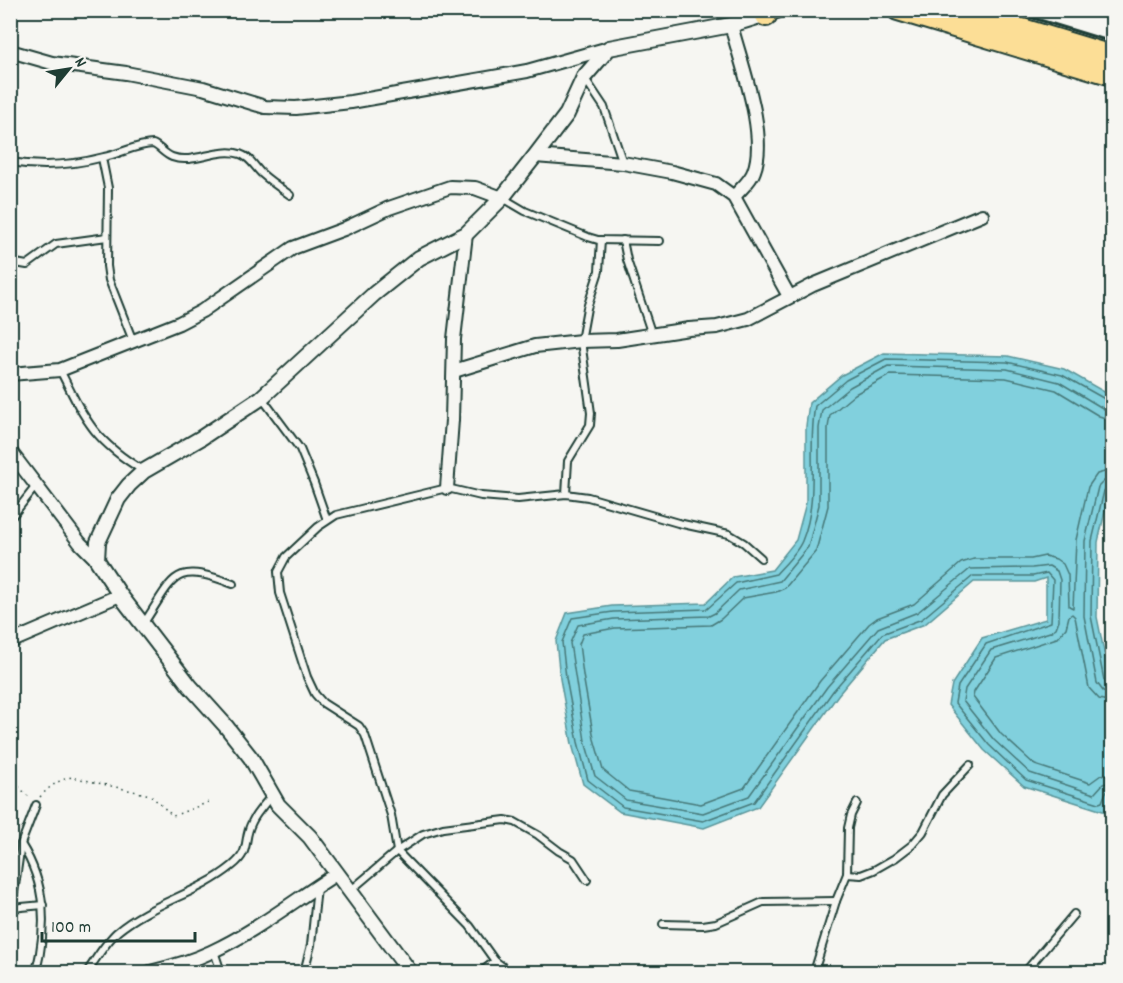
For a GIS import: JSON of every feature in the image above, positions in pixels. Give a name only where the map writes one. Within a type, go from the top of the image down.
[{"type":"highway","points":[[898,10],[1113,75]]},
{"type":"highway","points":[[959,10],[1113,56]]},
{"type":"street","points":[[10,51],[52,63],[126,73],[204,88],[265,107],[296,108],[351,102],[527,70],[609,48],[731,25],[771,12]]},
{"type":"street","points":[[731,25],[755,116],[758,142],[754,172],[734,197]]},
{"type":"street","points":[[97,560],[98,542],[118,499],[144,471],[201,438],[261,398],[374,294],[410,265],[466,234],[502,198],[567,114],[584,77],[609,48]]},
{"type":"street","points":[[536,156],[623,163],[672,172],[716,184],[734,197],[789,296]]},
{"type":"street","points":[[10,374],[60,370],[179,323],[202,311],[293,248],[344,229],[389,208],[450,187],[475,188],[502,198]]},
{"type":"street","points":[[454,371],[535,346],[617,340],[689,328],[717,327],[748,319],[768,310],[789,296],[848,269],[982,215]]},
{"type":"street","points":[[447,488],[456,317],[466,234]]},
{"type":"street","points":[[10,451],[89,554],[97,560],[120,595],[190,686],[251,758],[272,796],[310,837],[411,972]]},
{"type":"street","points":[[10,642],[120,595]]},
{"type":"street","points":[[150,972],[193,960],[214,950],[265,921],[336,874]]},
{"type":"lane","points":[[584,77],[604,107],[623,163]]},
{"type":"lane","points":[[10,162],[27,165],[73,163],[102,158],[153,144],[159,146],[173,158],[185,159],[219,153],[239,154],[248,158],[276,186],[290,195]]},
{"type":"lane","points":[[102,158],[108,188],[109,280],[133,342]]},
{"type":"lane","points":[[502,198],[552,223],[588,237],[602,240],[660,241]]},
{"type":"lane","points":[[10,262],[27,265],[37,260],[56,244],[107,237]]},
{"type":"lane","points":[[566,494],[568,460],[590,425],[591,414],[581,341],[587,308],[599,271],[602,240]]},
{"type":"lane","points":[[623,240],[627,260],[652,335]]},
{"type":"lane","points":[[60,370],[99,438],[122,458],[144,471]]},
{"type":"lane","points":[[261,398],[300,449],[327,520]]},
{"type":"lane","points":[[10,519],[36,485]]},
{"type":"lane","points":[[510,972],[495,961],[470,926],[397,851],[392,815],[365,735],[359,726],[323,703],[306,677],[280,593],[278,573],[286,557],[327,520],[347,511],[447,488],[482,496],[518,499],[566,494],[588,497],[729,534],[761,558]]},
{"type":"lane","points":[[143,624],[171,581],[179,575],[187,572],[211,576],[233,584]]},
{"type":"lane","points":[[847,874],[861,875],[874,870],[912,845],[923,832],[942,795],[970,765]]},
{"type":"lane","points":[[87,972],[111,938],[126,926],[216,878],[242,857],[247,847],[248,831],[253,819],[272,796]]},
{"type":"lane","points":[[814,972],[836,900],[847,874],[848,828],[857,803]]},
{"type":"lane","points":[[36,804],[14,864],[11,908],[43,905]]},
{"type":"lane","points":[[349,891],[397,851],[433,830],[505,820],[515,822],[538,835],[573,859],[587,880]]},
{"type":"lane","points":[[21,844],[35,872],[43,905],[43,943],[36,972]]},
{"type":"lane","points":[[304,972],[311,945],[317,886]]},
{"type":"lane","points":[[663,924],[716,923],[763,902],[836,900]]},
{"type":"lane","points":[[1025,972],[1074,914]]},
{"type":"lane","points":[[214,950],[221,972]]},
{"type":"lane","points":[[481,972],[495,961]]},
{"type":"path","points":[[10,778],[36,804],[49,787],[59,780],[72,777],[150,795],[173,816],[209,802]]},
{"type":"water","points":[[884,353],[1008,356],[1064,369],[1108,394],[1112,401],[1112,481],[1098,542],[1097,617],[1112,691],[1112,783],[1106,812],[1024,786],[984,750],[948,705],[952,684],[982,638],[1046,619],[1046,578],[1034,582],[974,582],[925,624],[885,639],[838,695],[758,807],[704,828],[620,812],[583,784],[572,744],[560,679],[556,641],[567,613],[612,606],[706,603],[733,577],[772,570],[796,540],[806,503],[806,426],[809,403],[842,375]]},
{"type":"railway","points":[[1007,10],[1112,42]]}]
